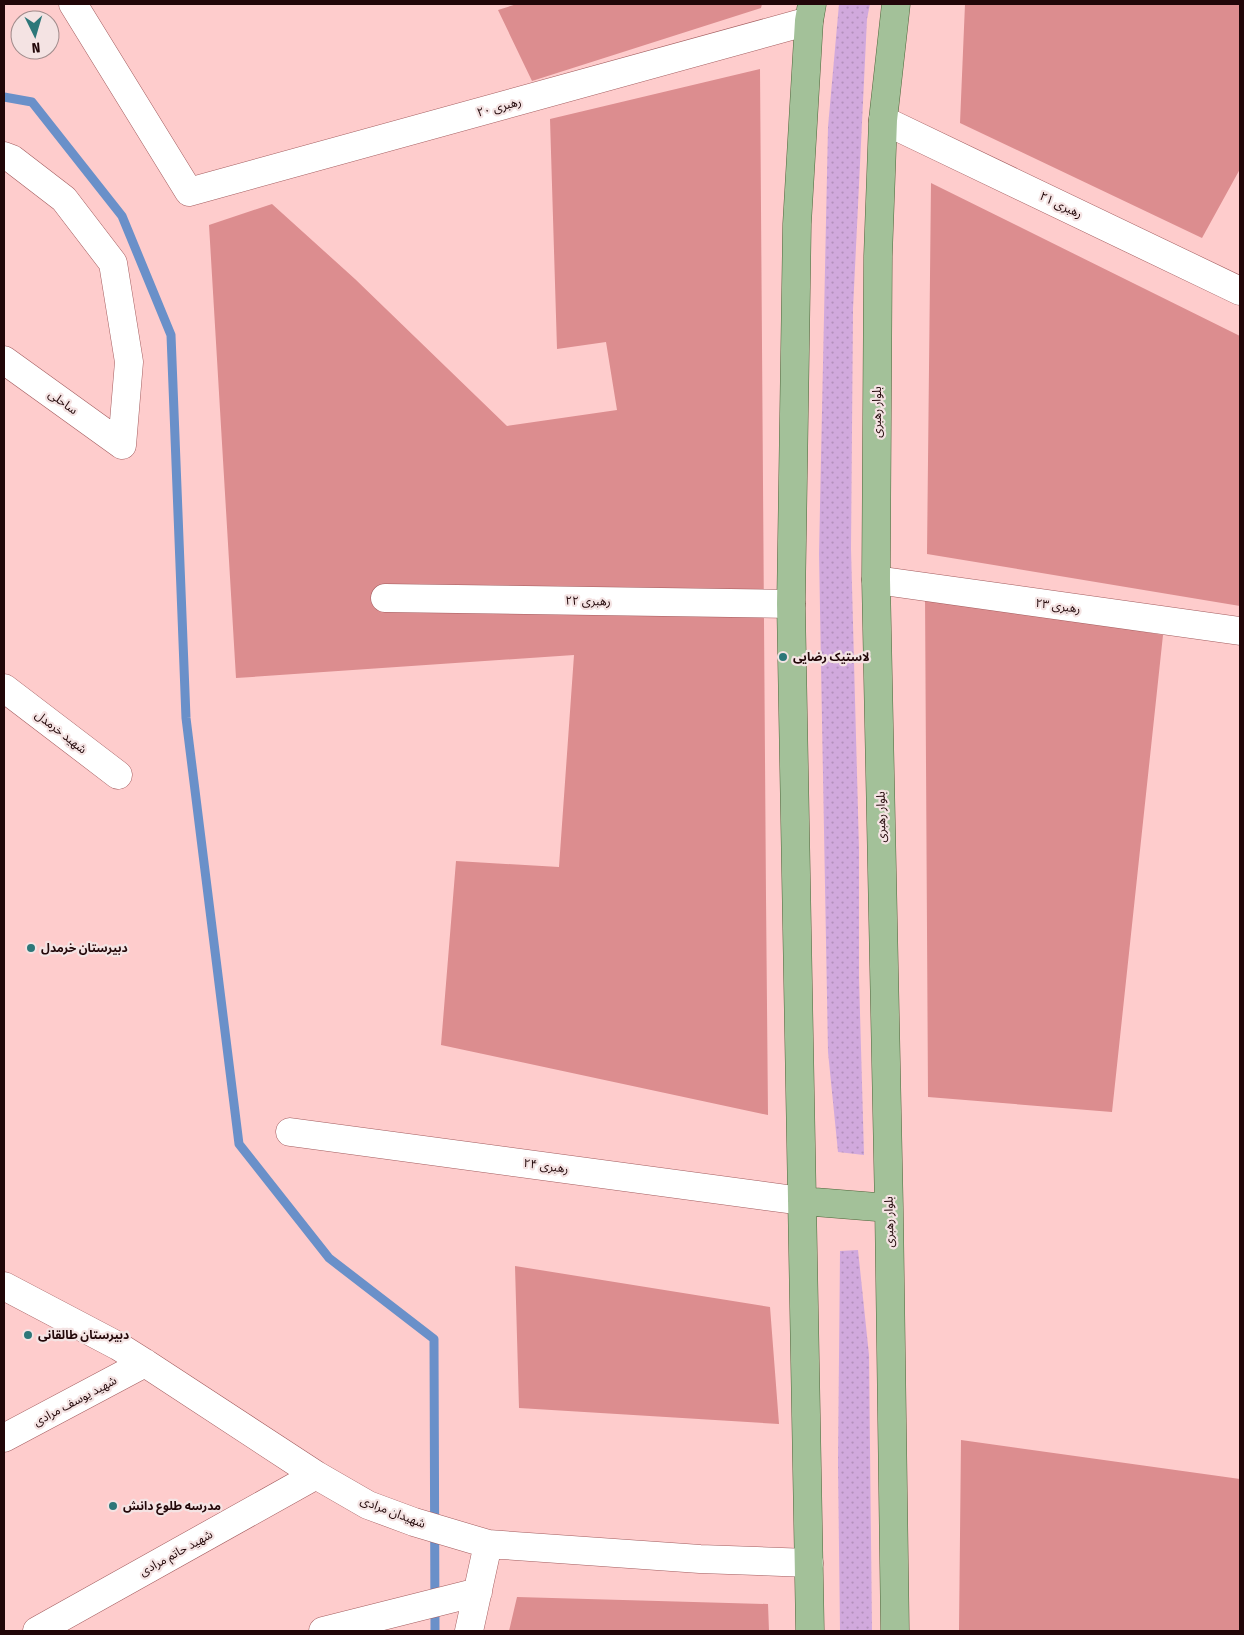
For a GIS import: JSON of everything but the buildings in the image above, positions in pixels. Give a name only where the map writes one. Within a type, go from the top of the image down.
[{"type":"main road","name":"بلوار رهبری","points":[[895,1631],[889,1208],[876,580],[878,256],[883,120],[896,4]]},
{"type":"main road","points":[[810,1631],[791,604],[797,224],[811,13]]},
{"type":"main road","points":[[802,1201],[889,1208]]},
{"type":"street","name":"رهبری ۲۰","points":[[73,4],[189,192],[811,13]]},
{"type":"street","name":"رهبری ۲۱","points":[[883,120],[1240,291]]},
{"type":"street","name":"ساحلی","points":[[4,156],[12,159],[64,198],[112,263],[129,362],[122,445],[4,360]]},
{"type":"street","name":"رهبری ۲۳","points":[[876,580],[1240,631]]},
{"type":"street","name":"رهبری ۲۲","points":[[385,598],[791,604]]},
{"type":"street","name":"شهید خرمدل","points":[[4,688],[118,776]]},
{"type":"street","name":"رهبری ۲۴","points":[[290,1132],[802,1201]]},
{"type":"street","name":"شهیدان مرادی","points":[[4,1286],[118,1346],[316,1476],[368,1506],[414,1522],[488,1544],[700,1559],[809,1563]]},
{"type":"street","name":"شهید یوسف مرادی","points":[[4,1438],[145,1363]]},
{"type":"street","name":"شهید حاتم مرادی","points":[[36,1631],[316,1476]]},
{"type":"street","points":[[469,1631],[488,1544]]},
{"type":"street","points":[[323,1631],[478,1592]]},
{"type":"shaded area","points":[[839,4],[870,4],[867,19],[853,309],[851,549],[859,849],[859,977],[864,1155],[838,1152],[828,1052],[819,554],[828,127]]},
{"type":"shaded area","points":[[858,1250],[869,1355],[872,1631],[840,1631],[838,1463],[840,1251]]},
{"type":"waterway","points":[[4,97],[32,102],[122,216],[171,335],[186,718],[239,1144],[329,1258],[434,1339],[435,1631]]},
{"type":"place","name":"لاستیک رضایی","points":[[783,657]]},
{"type":"place","name":"دبیرستان خرمدل","points":[[31,948]]},
{"type":"place","name":"دبیرستان طالقانی","points":[[28,1335]]},
{"type":"place","name":"مدرسه طلوع دانش","points":[[113,1506]]}]
